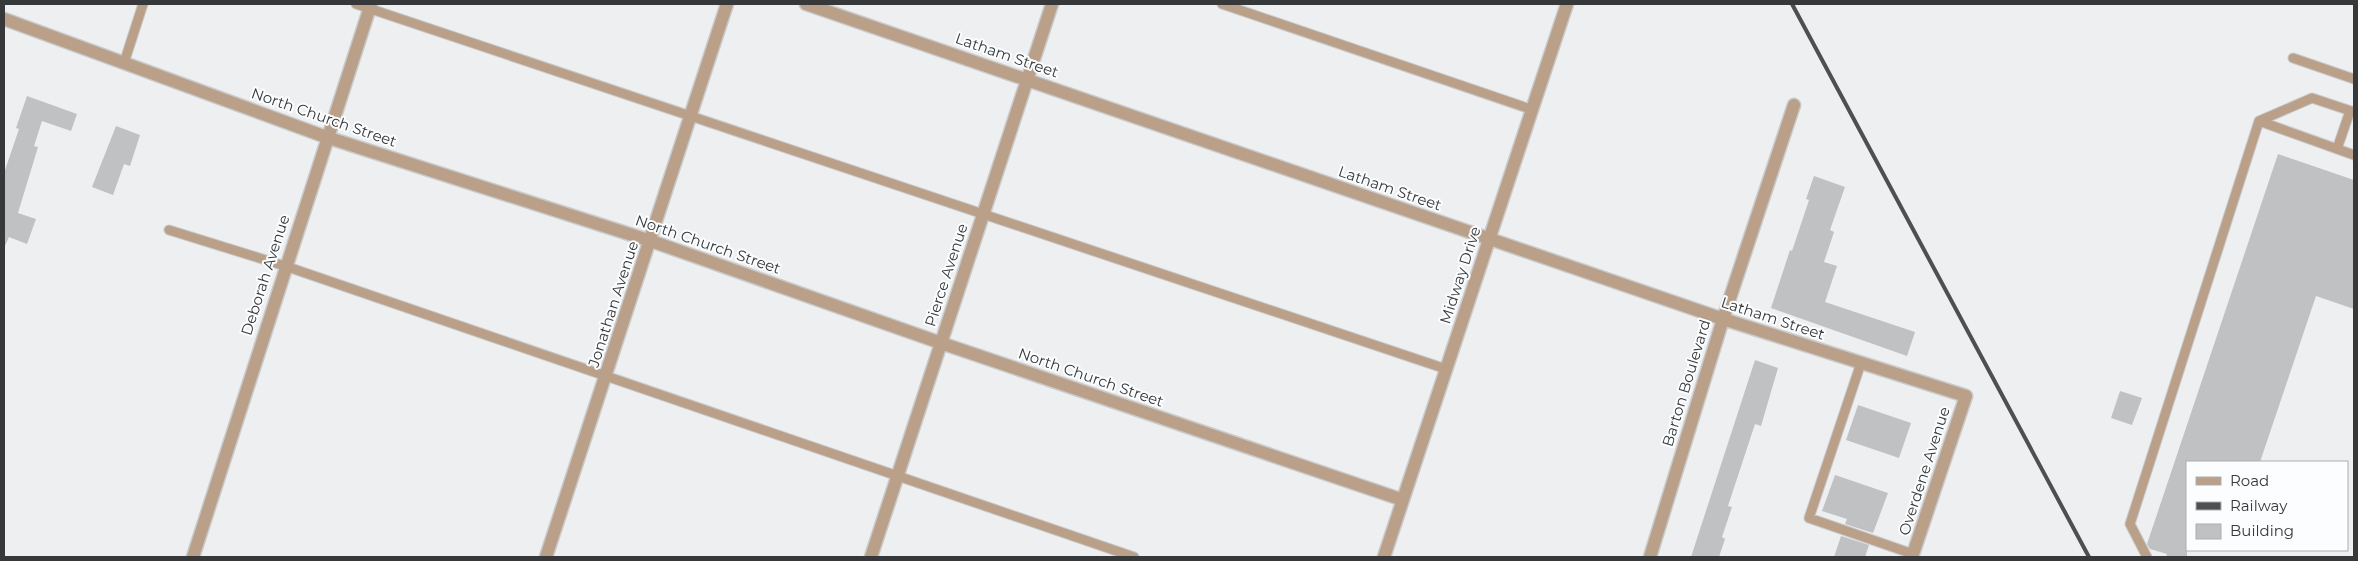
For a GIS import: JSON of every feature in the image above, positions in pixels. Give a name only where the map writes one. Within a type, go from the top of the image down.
[{"type":"street","name":"Jonathan Avenue","points":[[546,557],[692,116],[727,4]]},
{"type":"street","name":"Latham Street","points":[[806,4],[1488,240],[1723,319],[1966,396]]},
{"type":"street","name":"Pierce Avenue","points":[[871,557],[1052,4]]},
{"type":"street","name":"Midway Drive","points":[[1384,557],[1567,4]]},
{"type":"street","name":"Deborah Avenue","points":[[193,557],[326,137],[370,6]]},
{"type":"street","name":"North Church Street","points":[[4,19],[326,137],[651,241],[940,343],[1403,500]]},
{"type":"street","name":"Barton Boulevard","points":[[1650,557],[1723,319],[1794,105]]},
{"type":"street","name":"Overdene Avenue","points":[[1913,556],[1966,396]]},
{"type":"lane","points":[[124,63],[143,4]]},
{"type":"lane","points":[[356,4],[370,6],[1446,369]]},
{"type":"lane","points":[[1222,4],[1533,110]]},
{"type":"lane","points":[[2293,58],[2354,79]]},
{"type":"lane","points":[[2147,557],[2130,524],[2258,122],[2312,98],[2352,111],[2337,149]]},
{"type":"lane","points":[[2258,122],[2354,155]]},
{"type":"lane","points":[[169,230],[285,266],[1134,557]]},
{"type":"lane","points":[[1861,363],[1809,518],[1913,556]]},
{"type":"building","points":[[27,96],[77,114],[71,131],[42,121],[34,146],[38,147],[18,213],[36,219],[27,244],[9,237],[5,246],[4,173],[19,129],[16,128]]},
{"type":"building","points":[[116,126],[140,135],[130,166],[124,164],[113,195],[92,187]]},
{"type":"building","points":[[2278,154],[2354,180],[2354,309],[2316,296],[2260,461],[2186,461],[2187,557],[2166,557],[2167,554],[2150,549],[2147,544]]},
{"type":"building","points":[[1814,176],[1845,187],[1830,230],[1834,232],[1824,262],[1837,266],[1825,302],[1915,332],[1907,356],[1771,308],[1809,200],[1806,199]]},
{"type":"building","points":[[1755,360],[1778,368],[1761,426],[1755,424],[1728,506],[1732,507],[1722,537],[1725,539],[1719,557],[1691,557]]},
{"type":"building","points":[[2120,391],[2142,398],[2132,425],[2111,418]]},
{"type":"building","points":[[1858,405],[1911,423],[1899,458],[1846,440]]},
{"type":"building","points":[[1835,475],[1888,493],[1873,533],[1845,524],[1847,519],[1822,511]]},
{"type":"building","points":[[1841,536],[1869,545],[1865,557],[1834,557]]},
{"type":"railway","points":[[1792,4],[2089,557]]}]
